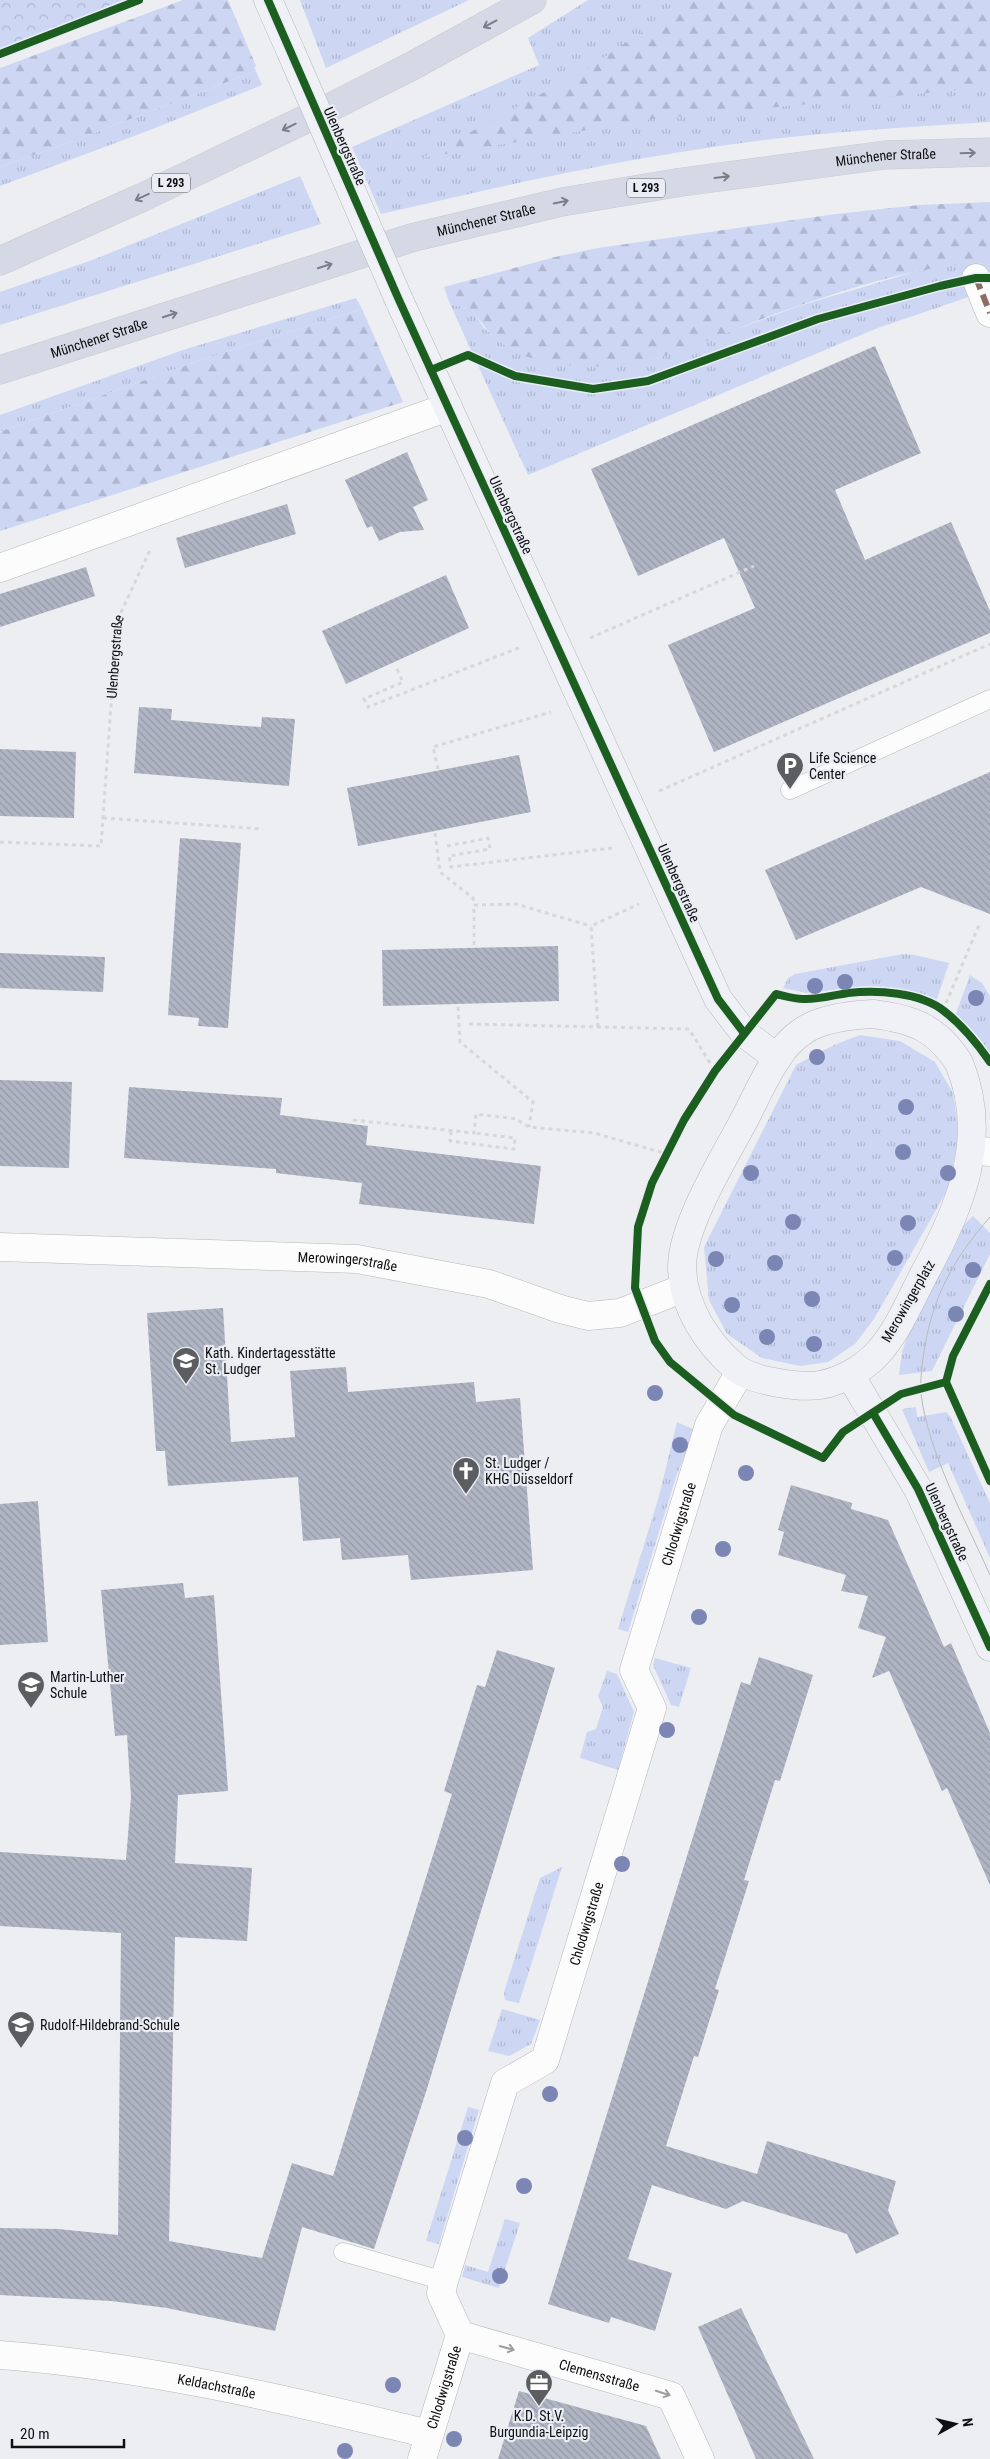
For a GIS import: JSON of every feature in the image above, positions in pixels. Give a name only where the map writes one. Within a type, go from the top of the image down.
[{"type":"highway","name":"L 293","points":[[0,261],[143,197],[332,106],[412,66],[532,0]]},
{"type":"highway","name":"Münchener Straße","points":[[0,370],[412,238],[562,202],[682,182],[885,156],[990,152]]},
{"type":"street","name":"Ulenbergstraße","points":[[268,0],[399,300],[718,999],[744,1033],[777,1058]]},
{"type":"street","points":[[976,278],[990,313]]},
{"type":"street","points":[[0,568],[448,407]]},
{"type":"street","name":"Merowingerplatz","points":[[852,1015],[896,1017],[918,1024],[934,1032],[951,1051],[968,1078],[979,1114],[984,1152],[953,1222],[893,1332],[875,1357],[850,1375],[820,1385],[793,1385],[740,1372],[717,1352],[699,1326],[684,1288],[682,1266],[687,1237],[711,1183],[777,1058],[787,1044],[805,1029],[852,1015]]},
{"type":"street","name":"Merowingerstraße","points":[[0,1247],[357,1259],[489,1284],[560,1309],[588,1316],[620,1312],[684,1288]]},
{"type":"street","name":"Chlodwigstraße","points":[[426,2446],[460,2334],[441,2292],[505,2083],[546,2060],[652,1708],[634,1670],[709,1425],[740,1372]]},
{"type":"street","name":"Ulenbergstraße","points":[[850,1375],[918,1489],[990,1647]]},
{"type":"street","name":"Clemensstraße","points":[[460,2334],[671,2396],[700,2459]]},
{"type":"street","name":"Keldachstraße","points":[[0,2355],[129,2369],[308,2405],[426,2446]]},
{"type":"lane","points":[[790,790],[990,699]]},
{"type":"lane","points":[[343,2252],[444,2282]]},
{"type":"path","points":[[397,669],[403,682],[364,698],[368,707],[555,643],[754,566]]},
{"type":"path","points":[[629,805],[990,644]]},
{"type":"path","points":[[438,768],[433,747],[582,702]]},
{"type":"path","points":[[103,818],[263,829]]},
{"type":"path","points":[[435,833],[440,872],[473,898],[474,945]]},
{"type":"path","points":[[446,846],[488,838],[490,848],[449,856],[451,867],[648,844]]},
{"type":"path","points":[[474,905],[516,904],[591,926],[669,890]]},
{"type":"path","points":[[940,1008],[980,923]]},
{"type":"path","points":[[591,926],[598,1027]]},
{"type":"path","points":[[458,1007],[460,1042],[533,1102],[530,1127]]},
{"type":"path","points":[[469,1024],[689,1029],[715,1071]]},
{"type":"path","points":[[474,1133],[476,1114],[516,1119],[530,1127],[594,1133],[667,1154]]},
{"type":"path","points":[[353,1120],[515,1138],[514,1149],[450,1141],[451,1131]]},
{"type":"green space","points":[[0,0],[124,0],[0,49]]},
{"type":"green space","points":[[183,0],[228,0],[256,66],[254,67],[256,71],[0,167],[0,68]]},
{"type":"green space","points":[[300,0],[469,0],[326,68]]},
{"type":"green space","points":[[588,0],[990,0],[990,122],[813,135],[666,154],[503,186],[381,214],[352,147],[539,65],[528,38]]},
{"type":"green space","points":[[690,0],[990,0],[990,87],[652,119],[422,158],[582,72]]},
{"type":"green space","points":[[256,71],[262,85],[145,132],[0,186],[0,167]]},
{"type":"green space","points":[[300,176],[321,224],[0,325],[0,292],[95,259]]},
{"type":"green space","points":[[990,202],[990,263],[941,267],[869,283],[781,312],[678,352],[628,364],[577,366],[544,361],[519,354],[496,338],[472,309],[450,304],[444,287],[555,257],[598,248],[836,214],[919,205]]},
{"type":"green space","points":[[990,263],[990,292],[989,290],[875,329],[528,475],[450,304],[472,309],[483,327],[503,344],[577,366],[619,364],[658,358],[799,306],[914,272],[957,264]]},
{"type":"green space","points":[[356,298],[362,309],[204,359],[0,432],[0,415],[186,349]]},
{"type":"green space","points":[[362,309],[403,402],[0,531],[0,432],[204,359]]},
{"type":"green space","points":[[903,954],[949,963],[936,1002],[900,989],[869,986],[807,993],[783,988],[788,978],[795,974]]},
{"type":"green space","points":[[970,975],[982,983],[990,996],[990,1053],[974,1033],[955,1016]]},
{"type":"green space","points":[[860,1035],[900,1041],[935,1062],[953,1093],[959,1135],[948,1189],[874,1319],[855,1344],[828,1362],[800,1366],[762,1358],[727,1334],[709,1300],[704,1247],[796,1065],[834,1045]]},
{"type":"green space","points":[[973,1216],[990,1233],[990,1254],[932,1371],[899,1375],[902,1352],[916,1310],[955,1233]]},
{"type":"green space","points":[[916,1407],[917,1417],[946,1412],[950,1416],[990,1503],[990,1558],[948,1463],[929,1472],[902,1409]]},
{"type":"green space","points":[[677,1422],[695,1430],[676,1477],[628,1632],[618,1629],[659,1496]]},
{"type":"green space","points":[[655,1658],[691,1668],[679,1707],[671,1705],[653,1665]]},
{"type":"green space","points":[[607,1671],[617,1674],[634,1712],[618,1770],[580,1758],[587,1732],[596,1729],[603,1707],[598,1696]]},
{"type":"green space","points":[[562,1867],[519,2003],[505,2000],[504,1992],[540,1878]]},
{"type":"green space","points":[[502,2009],[540,2020],[531,2044],[509,2056],[488,2051]]},
{"type":"green space","points":[[468,2107],[479,2110],[439,2244],[426,2241]]},
{"type":"green space","points":[[505,2219],[520,2223],[499,2288],[462,2277],[465,2265],[488,2272]]},
{"type":"building","points":[[875,346],[921,453],[835,490],[865,560],[951,522],[990,611],[990,633],[714,752],[668,645],[755,608],[724,538],[638,576],[591,469]]},
{"type":"building","points":[[407,452],[428,500],[413,507],[424,530],[400,532],[379,541],[372,526],[367,528],[345,480]]},
{"type":"building","points":[[287,504],[296,534],[185,568],[176,538]]},
{"type":"building","points":[[86,567],[95,596],[0,627],[0,594]]},
{"type":"building","points":[[446,575],[469,628],[346,684],[322,631]]},
{"type":"building","points":[[139,707],[172,709],[171,720],[231,725],[261,727],[262,717],[295,719],[289,786],[134,773]]},
{"type":"building","points":[[0,749],[76,752],[74,818],[0,816]]},
{"type":"building","points":[[519,755],[531,812],[358,846],[347,788]]},
{"type":"building","points":[[990,772],[990,914],[921,887],[796,940],[765,870]]},
{"type":"building","points":[[180,838],[241,843],[228,1028],[198,1026],[199,1018],[168,1015]]},
{"type":"building","points":[[558,946],[559,1001],[383,1006],[382,950]]},
{"type":"building","points":[[0,953],[105,957],[103,992],[0,988]]},
{"type":"building","points":[[0,1080],[72,1082],[69,1168],[0,1166]]},
{"type":"building","points":[[129,1087],[282,1098],[280,1115],[368,1126],[366,1145],[541,1166],[534,1224],[359,1204],[362,1183],[276,1173],[276,1169],[124,1158]]},
{"type":"building","points":[[223,1308],[231,1442],[295,1437],[290,1371],[346,1367],[348,1392],[474,1382],[476,1402],[520,1398],[533,1570],[411,1580],[408,1555],[342,1560],[340,1538],[303,1541],[298,1477],[168,1486],[165,1451],[156,1451],[147,1313]]},
{"type":"building","points":[[791,1485],[852,1503],[851,1509],[888,1520],[944,1647],[951,1643],[990,1733],[990,1885],[947,1788],[942,1791],[889,1671],[872,1678],[886,1637],[858,1628],[868,1596],[841,1591],[846,1575],[778,1555],[784,1532],[778,1530]]},
{"type":"building","points":[[38,1501],[48,1642],[0,1645],[0,1504]]},
{"type":"building","points":[[183,1583],[185,1598],[214,1595],[228,1791],[178,1795],[175,1863],[252,1868],[247,1941],[175,1937],[169,2241],[262,2258],[292,2163],[333,2176],[452,1794],[444,1791],[477,1685],[485,1687],[497,1650],[555,1668],[426,2092],[374,2249],[302,2227],[275,2331],[167,2308],[111,2301],[0,2295],[0,2228],[58,2229],[118,2235],[121,1933],[0,1926],[0,1852],[126,1860],[131,1797],[127,1735],[115,1736],[101,1590]]},
{"type":"building","points":[[759,1657],[813,1675],[780,1781],[775,1780],[744,1880],[749,1881],[715,1989],[719,1990],[698,2057],[694,2056],[666,2146],[757,2174],[767,2141],[896,2181],[888,2210],[899,2234],[856,2254],[847,2234],[743,2201],[726,2209],[652,2185],[628,2259],[672,2273],[655,2331],[611,2317],[609,2323],[548,2304],[741,1682],[750,1685]]},
{"type":"building","points":[[741,2308],[814,2459],[756,2459],[698,2327]]},
{"type":"building","points":[[519,2391],[646,2426],[661,2459],[498,2459]]},
{"type":"tram line","points":[[990,1217],[955,1263],[939,1296],[924,1352],[921,1388],[931,1439],[949,1486],[990,1575]]},
{"type":"marked path","points":[[976,278],[990,313]]},
{"type":"cycle path","points":[[0,54],[139,0]]},
{"type":"cycle path","points":[[268,0],[399,300],[718,999],[744,1033]]},
{"type":"cycle path","points":[[431,370],[468,355],[515,376],[593,389],[648,381],[818,319],[940,286],[976,278],[990,278]]},
{"type":"cycle path","points":[[946,1382],[901,1394],[843,1432],[823,1458],[734,1415],[670,1362],[655,1341],[635,1288],[638,1227],[652,1183],[684,1120],[715,1071],[776,994],[796,999],[872,992],[911,996],[944,1011],[957,1022],[990,1062]]},
{"type":"cycle path","points":[[990,1284],[953,1356],[946,1382],[990,1481]]},
{"type":"cycle path","points":[[873,1413],[918,1489],[990,1647]]},
{"type":"place","name":"Life Science Center","points":[[790,790]]},
{"type":"place","name":"Kath. Kindertagesstätte St. Ludger","points":[[186,1385]]},
{"type":"place","name":"St. Ludger / KHG Düsseldorf","points":[[466,1495]]},
{"type":"place","name":"Martin-Luther Schule","points":[[31,1709]]},
{"type":"place","name":"Rudolf-Hildebrand-Schule","points":[[21,2049]]},
{"type":"place","name":"K.D. St.V. Burgundia-Leipzig","points":[[539,2407]]}]
